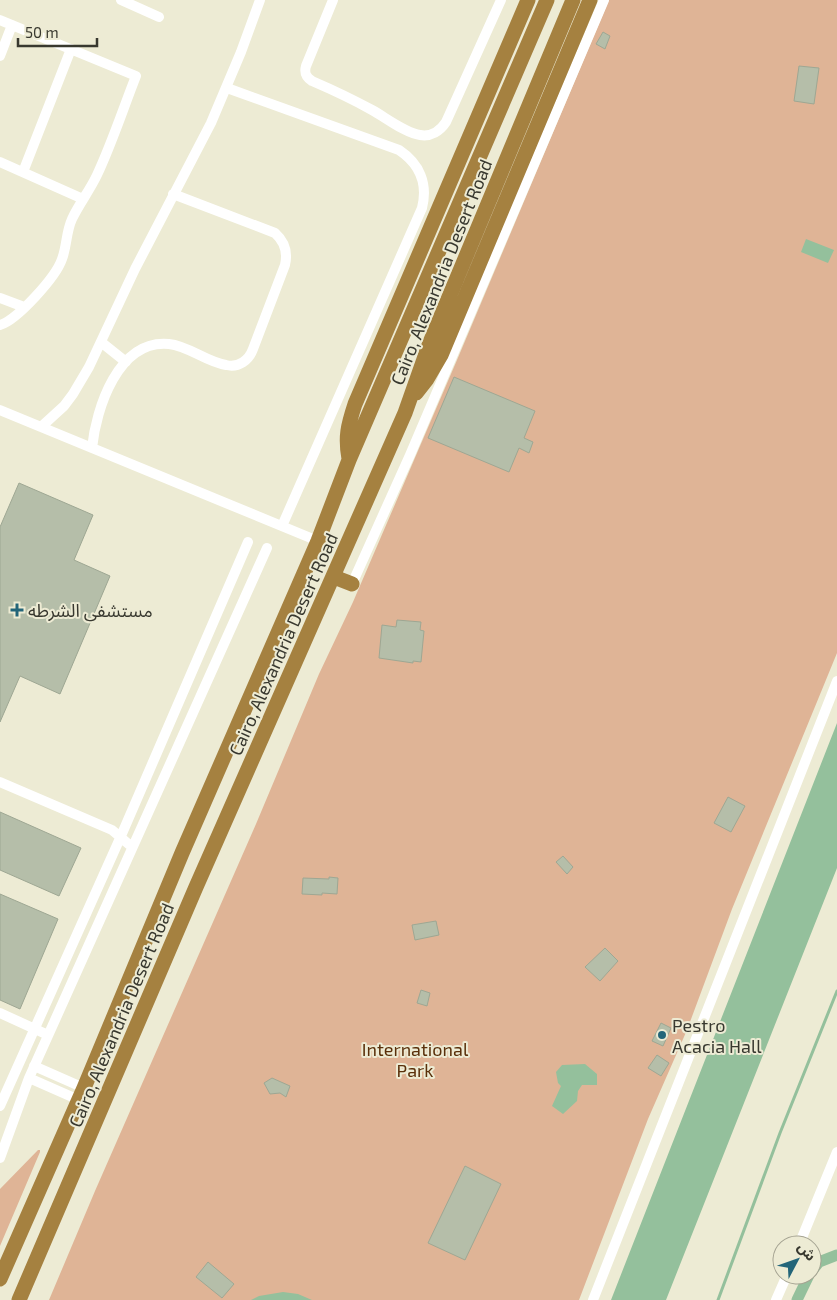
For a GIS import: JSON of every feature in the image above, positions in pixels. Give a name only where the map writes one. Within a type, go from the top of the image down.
[{"type":"highway","points":[[349,460],[346,443],[349,423],[355,404],[528,0]]},
{"type":"highway","name":"Cairo, Alexandria Desert Road","points":[[0,1279],[82,1094],[182,853],[318,541],[349,460],[547,0]]},
{"type":"highway","name":"Cairo, Alexandria Desert Road","points":[[19,1300],[196,887],[334,577],[410,400],[429,345],[574,0]]},
{"type":"highway","points":[[410,400],[427,379],[441,355],[590,0]]},
{"type":"highway","points":[[334,577],[352,584]]},
{"type":"street","points":[[121,0],[159,17]]},
{"type":"street","points":[[41,427],[64,406],[82,381],[135,269],[173,194],[194,158],[227,88],[260,0]]},
{"type":"street","points":[[333,0],[306,66],[306,76],[312,81],[354,100],[409,132],[427,136],[438,131],[446,122],[501,0]]},
{"type":"street","points":[[352,584],[418,438],[604,0]]},
{"type":"street","points":[[0,20],[136,76],[98,173],[69,228],[59,267],[49,281],[12,320],[0,325]]},
{"type":"street","points":[[0,56],[12,25]]},
{"type":"street","points":[[23,172],[71,49]]},
{"type":"street","points":[[227,88],[399,150],[407,155],[419,170],[424,189],[422,208],[282,526]]},
{"type":"street","points":[[0,162],[83,199]]},
{"type":"street","points":[[92,448],[96,421],[105,396],[126,362],[143,348],[168,344],[226,365],[241,363],[251,353],[286,265],[287,251],[275,233],[173,194]]},
{"type":"street","points":[[0,298],[24,307]]},
{"type":"street","points":[[101,342],[126,362]]},
{"type":"street","points":[[0,410],[318,541]]},
{"type":"street","points":[[0,1106],[4,1087],[34,1028],[121,836],[248,542]]},
{"type":"street","points":[[0,1158],[28,1078],[267,548]]},
{"type":"street","points":[[593,1300],[837,681]]},
{"type":"street","points":[[0,782],[109,828],[132,847]]},
{"type":"street","points":[[0,1013],[48,1035]]},
{"type":"street","points":[[34,1066],[82,1094]]},
{"type":"street","points":[[28,1078],[82,1094]]},
{"type":"street","points":[[4,1087],[22,1095]]},
{"type":"street","points":[[803,1235],[837,1152]]},
{"type":"street","points":[[776,1300],[782,1285]]},
{"type":"green space","name":"International Park","points":[[609,0],[837,0],[837,653],[732,909],[687,1030],[648,1119],[579,1300],[49,1300],[256,824],[319,674],[353,602]]},
{"type":"green space","points":[[38,1150],[40,1152],[0,1246],[0,1189]]},
{"type":"shaded area","points":[[806,239],[834,250],[828,263],[801,252]]},
{"type":"shaded area","points":[[837,723],[837,868],[666,1300],[611,1300]]},
{"type":"shaded area","points":[[585,1064],[597,1074],[597,1085],[582,1085],[578,1091],[577,1101],[563,1114],[552,1106],[561,1086],[558,1083],[556,1072],[562,1065]]},
{"type":"shaded area","points":[[283,1292],[298,1294],[312,1300],[251,1300],[259,1296]]},
{"type":"building","points":[[603,32],[610,36],[605,49],[596,44]]},
{"type":"building","points":[[799,66],[819,68],[814,104],[794,101]]},
{"type":"building","points":[[454,377],[535,411],[524,438],[533,442],[529,453],[519,448],[509,472],[428,438]]},
{"type":"building","points":[[19,483],[93,515],[74,560],[110,576],[60,694],[20,676],[0,722],[0,527]]},
{"type":"building","points":[[397,620],[421,622],[420,630],[424,631],[421,662],[413,661],[413,663],[379,658],[382,625],[396,627]]},
{"type":"building","points":[[728,797],[745,806],[731,832],[714,823]]},
{"type":"building","points":[[0,812],[81,848],[59,896],[0,870]]},
{"type":"building","points":[[563,856],[573,867],[567,874],[556,862]]},
{"type":"building","points":[[329,877],[338,878],[337,894],[302,894],[303,878],[329,879]]},
{"type":"building","points":[[0,894],[58,919],[20,1009],[0,1000]]},
{"type":"building","points":[[436,921],[439,935],[415,940],[412,925]]},
{"type":"building","points":[[605,948],[618,961],[600,981],[585,967]]},
{"type":"building","points":[[421,990],[430,993],[427,1006],[417,1003]]},
{"type":"building","name":"Pestro Acacia Hall","points":[[661,1023],[671,1028],[663,1046],[652,1041]]},
{"type":"building","points":[[657,1055],[669,1063],[661,1076],[648,1068]]},
{"type":"building","points":[[272,1078],[290,1086],[286,1097],[280,1093],[270,1094],[264,1083]]},
{"type":"building","points":[[465,1166],[501,1184],[465,1260],[428,1243]]},
{"type":"building","points":[[208,1262],[234,1284],[222,1298],[196,1277]]},
{"type":"waterway","points":[[718,1300],[780,1133],[837,991]]},
{"type":"waterway","points":[[822,1261],[837,1255]]},
{"type":"waterway","points":[[797,1300],[804,1285]]},
{"type":"place","name":"مستشفى الشرطه","points":[[17,610]]},
{"type":"place","name":"Pestro Acacia Hall","points":[[662,1035]]}]
